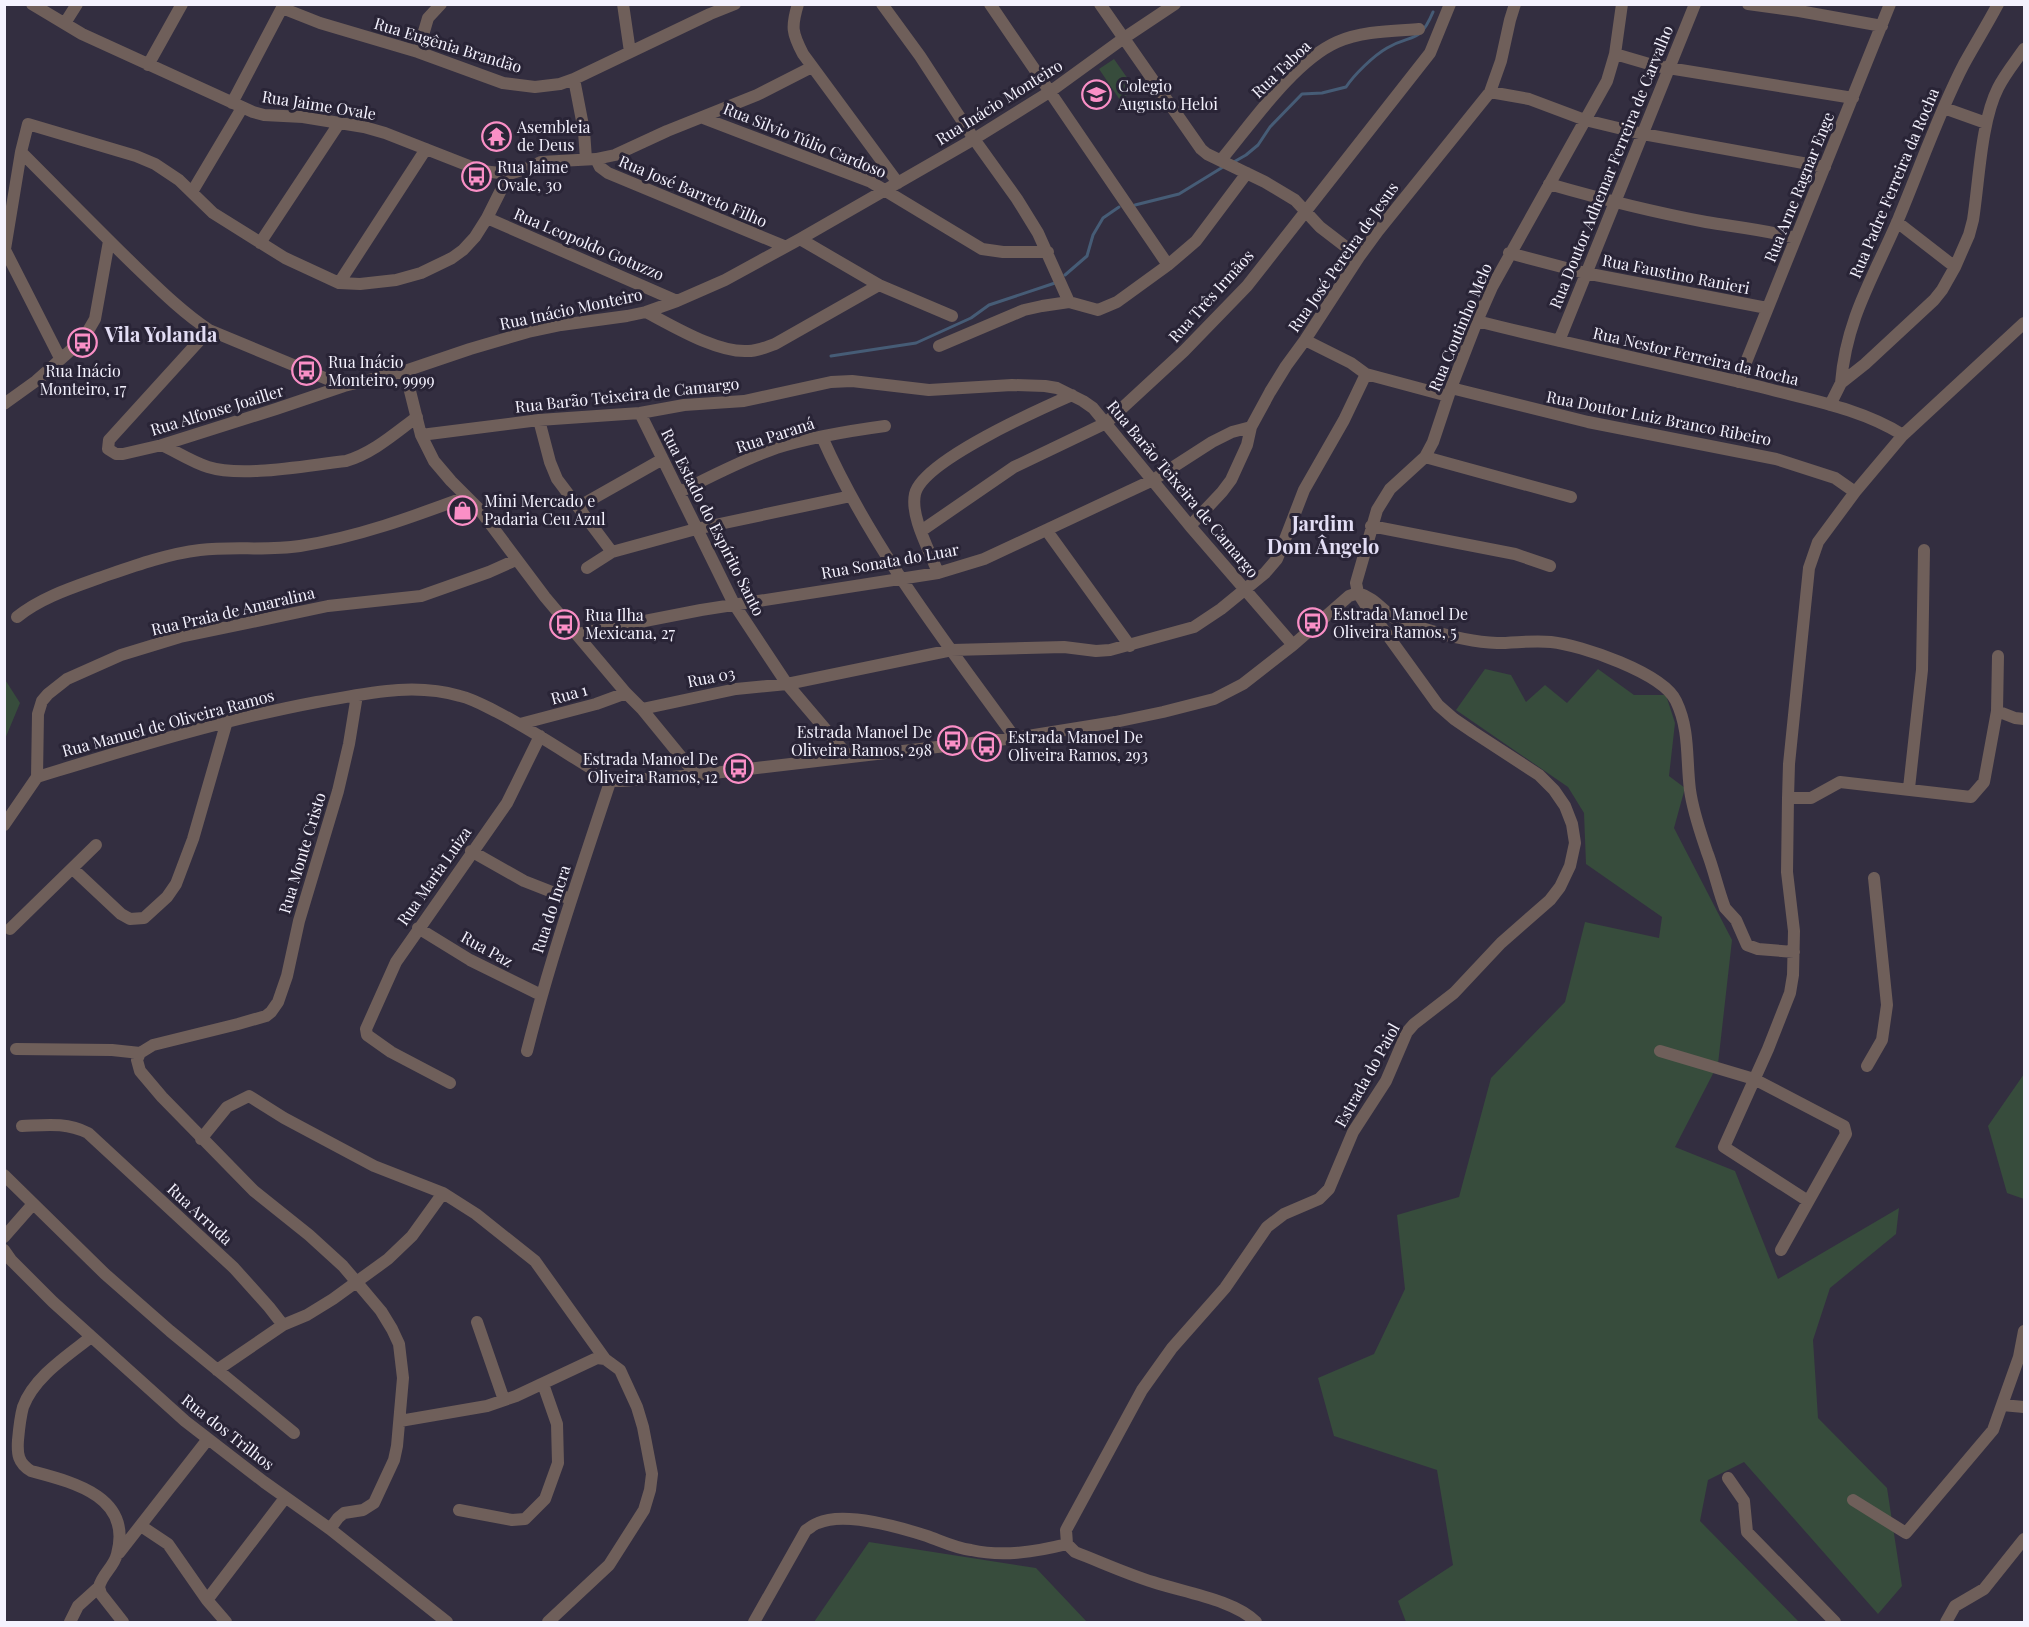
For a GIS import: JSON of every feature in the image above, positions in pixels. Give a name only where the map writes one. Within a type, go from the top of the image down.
[{"type":"street","name":"Rua Jaime Ovale","points":[[32,4],[82,33],[148,65],[264,115],[340,122],[385,133],[482,171],[509,174],[541,162],[591,159],[615,154],[757,95],[812,68]]},
{"type":"street","points":[[65,23],[77,4]]},
{"type":"street","points":[[148,65],[182,4]]},
{"type":"street","points":[[418,52],[428,18],[441,4]]},
{"type":"street","points":[[623,4],[630,52]]},
{"type":"street","name":"Rua Eugênia Brandão","points":[[283,6],[338,29],[418,52],[503,83],[516,86],[548,86],[574,79],[735,4]]},
{"type":"street","points":[[798,4],[793,30],[794,38],[812,68],[898,183]]},
{"type":"street","points":[[882,4],[1017,199],[1048,252],[1069,302]]},
{"type":"street","points":[[990,4],[1168,265]]},
{"type":"street","points":[[1100,4],[1201,149],[1295,200],[1305,212],[1359,257]]},
{"type":"street","name":"Rua Inácio Monteiro","points":[[344,386],[405,371],[528,332],[646,312],[725,280],[974,139],[1050,91],[1175,4]]},
{"type":"street","name":"Rua Três Irmãos","points":[[921,531],[1014,467],[1106,423],[1184,351],[1247,286],[1430,53],[1450,4]]},
{"type":"street","name":"Rua José Pereira de Jesus","points":[[1190,526],[1231,480],[1247,445],[1251,427],[1286,366],[1359,257],[1490,92],[1501,61],[1515,4]]},
{"type":"street","name":"Rua Coutinho Melo","points":[[1358,593],[1356,583],[1377,510],[1390,489],[1425,457],[1433,442],[1477,321],[1509,253],[1607,81],[1615,54],[1622,4]]},
{"type":"street","name":"Rua Doutor Adhemar Ferreira de Carvalho","points":[[1558,341],[1695,4]]},
{"type":"street","points":[[1748,4],[1882,26]]},
{"type":"street","name":"Rua Arne Ragnar Enge","points":[[1738,382],[1890,4]]},
{"type":"street","name":"Rua Padre Ferreira da Rocha","points":[[1830,405],[1841,382],[1842,363],[1850,329],[1875,266],[1897,222],[1964,65],[1998,4]]},
{"type":"street","points":[[192,192],[237,105],[283,6]]},
{"type":"street","name":"Rua Taboa","points":[[1223,161],[1274,96],[1294,74],[1321,51],[1348,38],[1419,29]]},
{"type":"street","name":"Rua Padre Ferreira da Rocha","points":[[1841,382],[1865,364],[1934,300],[1955,267],[1973,220],[1986,123],[1998,88],[2025,49]]},
{"type":"street","points":[[1615,54],[1670,68],[1853,98]]},
{"type":"street","points":[[574,79],[591,159]]},
{"type":"street","points":[[1490,92],[1529,99],[1585,120],[1643,135],[1825,166]]},
{"type":"street","points":[[1944,108],[1986,123]]},
{"type":"street","name":"Rua Silvio Túlio Cardoso","points":[[703,118],[886,190],[982,249],[1004,252],[1048,252]]},
{"type":"street","points":[[260,243],[340,122]]},
{"type":"street","points":[[60,358],[5,249],[21,152],[28,124],[136,156],[168,172],[213,213],[285,258],[339,283],[378,283],[396,280],[438,266],[463,250],[487,219],[509,174]]},
{"type":"street","points":[[339,283],[426,149]]},
{"type":"street","points":[[21,152],[182,311],[209,330],[344,386]]},
{"type":"street","name":"Rua José Barreto Filho","points":[[591,159],[608,173],[784,246]]},
{"type":"street","points":[[939,346],[1024,310],[1069,302],[1098,310],[1117,302],[1168,265],[1196,241],[1214,219],[1245,172]]},
{"type":"street","points":[[1549,184],[1615,203],[1706,222],[1766,230],[1796,238]]},
{"type":"street","name":"Rua Leopoldo Gotuzzo","points":[[487,219],[677,301]]},
{"type":"street","points":[[1897,222],[1955,267]]},
{"type":"street","points":[[800,239],[879,285],[952,316]]},
{"type":"street","points":[[4,404],[36,381],[80,342],[95,319],[109,241]]},
{"type":"street","name":"Rua Faustino Ranieri","points":[[1509,253],[1585,273],[1767,308]]},
{"type":"street","points":[[646,312],[689,334],[715,344],[753,351],[775,344],[879,285]]},
{"type":"street","name":"Rua Nestor Ferreira da Rocha","points":[[1477,321],[1830,405],[1874,420],[1903,435]]},
{"type":"street","points":[[1808,1201],[1724,1147],[1790,993],[1794,931],[1787,872],[1789,764],[1809,568],[1818,542],[1855,492],[1903,435],[2025,323]]},
{"type":"street","name":"Rua Alfonse Joailler","points":[[209,330],[109,440],[108,449],[116,454],[123,454],[162,445],[276,410],[344,386]]},
{"type":"street","name":"Rua Doutor Luiz Branco Ribeiro","points":[[1305,340],[1352,363],[1366,374],[1588,422],[1776,459],[1835,478],[1855,492]]},
{"type":"street","points":[[405,371],[422,435],[434,461],[479,509],[545,597],[696,775]]},
{"type":"street","name":"Rua 03","points":[[642,709],[736,689],[787,684],[952,650],[1064,647],[1096,651],[1130,646],[1194,627],[1246,589],[1276,559],[1304,490],[1344,420],[1366,374]]},
{"type":"street","name":"Rua Barão Teixeira de Camargo","points":[[422,435],[539,420],[640,413],[684,405],[744,401],[831,382],[852,381],[929,390],[1003,386],[1057,388],[1093,408],[1190,526],[1293,645]]},
{"type":"street","points":[[938,573],[915,514],[915,492],[920,483],[928,474],[989,435],[1072,395]]},
{"type":"street","name":"Rua Estado do Espírito Santo","points":[[640,413],[661,460],[680,492],[734,604],[787,684],[849,757]]},
{"type":"street","points":[[162,445],[196,463],[216,469],[283,468],[355,459],[376,448],[417,417]]},
{"type":"street","points":[[539,420],[554,471],[612,552]]},
{"type":"street","name":"Rua Paraná","points":[[680,492],[761,454],[805,440],[885,426]]},
{"type":"street","name":"Rua Sonata do Luar","points":[[578,634],[734,604],[938,573],[984,559],[1153,480],[1212,442],[1232,432],[1251,427]]},
{"type":"street","points":[[822,437],[851,496],[901,579],[1015,738]]},
{"type":"street","points":[[1425,457],[1571,497]]},
{"type":"street","points":[[578,507],[661,460]]},
{"type":"street","points":[[587,568],[612,552],[696,529],[851,496]]},
{"type":"street","points":[[17,617],[29,608],[61,592],[169,556],[200,550],[271,549],[300,546],[385,526],[466,497]]},
{"type":"street","points":[[1371,526],[1515,554],[1550,566]]},
{"type":"street","points":[[1047,531],[1130,646]]},
{"type":"street","points":[[1909,788],[1922,670],[1924,550]]},
{"type":"street","name":"Rua Praia de Amaralina","points":[[37,777],[38,714],[42,701],[67,679],[95,666],[121,655],[180,637],[277,615],[328,606],[421,596],[477,577],[516,560]]},
{"type":"street","points":[[1358,593],[1367,596],[1393,617],[1425,629],[1494,643],[1552,642],[1572,645],[1610,658],[1654,680],[1668,690],[1678,704],[1687,738],[1690,788],[1699,830],[1725,908],[1736,920],[1747,945],[1758,949],[1794,952]]},
{"type":"street","name":"Rua Manuel de Oliveira Ramos","points":[[37,777],[227,721],[357,695],[401,689],[440,691],[477,702],[520,724],[611,779],[632,781],[1015,738],[1115,722],[1214,699],[1243,684],[1293,645],[1349,596],[1358,593]]},
{"type":"street","name":"Estrada do Paiol","points":[[1071,1548],[1066,1530],[1073,1516],[1142,1390],[1172,1348],[1225,1288],[1267,1227],[1284,1214],[1319,1199],[1329,1189],[1353,1132],[1386,1081],[1407,1032],[1454,993],[1502,943],[1550,900],[1560,887],[1570,866],[1575,843],[1572,824],[1565,806],[1554,790],[1539,774],[1460,723],[1438,705],[1358,593]]},
{"type":"street","points":[[1788,798],[1811,798],[1840,782],[1909,788],[1971,797],[1984,782],[1997,711],[1998,656]]},
{"type":"street","name":"Rua 1","points":[[520,724],[596,704],[626,693]]},
{"type":"street","name":"Rua Monte Cristo","points":[[140,1053],[153,1045],[266,1016],[275,1007],[286,976],[301,913],[338,791],[357,695]]},
{"type":"street","points":[[1997,711],[2025,719]]},
{"type":"street","points":[[73,869],[130,920],[144,918],[167,897],[182,869],[193,839],[227,721]]},
{"type":"street","name":"Rua Maria Luiza","points":[[450,1083],[391,1053],[370,1038],[366,1029],[389,974],[471,851],[507,803],[540,736]]},
{"type":"street","points":[[4,825],[37,777]]},
{"type":"street","name":"Rua do Incra","points":[[526,1052],[570,899],[611,779]]},
{"type":"street","points":[[10,929],[96,845]]},
{"type":"street","points":[[471,851],[524,881],[570,899]]},
{"type":"street","points":[[1867,1066],[1882,1040],[1887,1005],[1874,878]]},
{"type":"street","name":"Rua Paz","points":[[418,928],[470,960],[541,995]]},
{"type":"street","points":[[16,1049],[112,1050],[140,1053],[138,1065],[144,1078],[254,1191],[309,1235],[357,1283],[381,1311],[399,1344],[403,1378],[394,1460],[374,1503],[363,1510],[344,1513],[330,1529]]},
{"type":"street","points":[[1660,1052],[1754,1079],[1844,1126],[1846,1134],[1781,1250]]},
{"type":"street","points":[[201,1139],[227,1107],[249,1096],[284,1118],[374,1166],[443,1193],[476,1214],[535,1261],[605,1359],[620,1370],[644,1426],[652,1474],[650,1490],[644,1510],[609,1564],[548,1623]]},
{"type":"street","name":"Rua Arruda","points":[[22,1126],[60,1124],[88,1133],[234,1268],[283,1325]]},
{"type":"street","points":[[4,1174],[105,1274],[294,1433]]},
{"type":"street","points":[[217,1370],[283,1325],[307,1315],[357,1283],[388,1259],[412,1236],[443,1193]]},
{"type":"street","points":[[4,1237],[33,1204]]},
{"type":"street","name":"Rua dos Trilhos","points":[[4,1250],[52,1302],[185,1421],[285,1498],[330,1529],[447,1623]]},
{"type":"street","points":[[477,1322],[504,1400]]},
{"type":"street","points":[[1853,1500],[1906,1533],[1993,1430],[2019,1357],[2025,1331]]},
{"type":"street","points":[[91,1336],[58,1363],[38,1383],[29,1396],[20,1423],[17,1450],[19,1460],[31,1471],[81,1486],[96,1494],[117,1519],[119,1543],[117,1557]]},
{"type":"street","points":[[400,1421],[477,1408],[504,1400],[597,1358],[605,1359]]},
{"type":"street","points":[[459,1510],[512,1520],[525,1519],[545,1499],[558,1463],[557,1424],[543,1384]]},
{"type":"street","points":[[2002,1405],[2025,1407]]},
{"type":"street","points":[[76,1619],[117,1557],[208,1439]]},
{"type":"street","points":[[1728,1478],[1744,1501],[1747,1532],[1835,1623]]},
{"type":"street","points":[[207,1600],[285,1498]]},
{"type":"street","points":[[754,1623],[806,1530],[818,1522],[844,1519],[902,1529],[955,1547],[984,1552],[1025,1553],[1071,1548],[1151,1582],[1232,1606],[1250,1616],[1256,1623]]},
{"type":"street","points":[[141,1526],[168,1544],[226,1623]]},
{"type":"street","points":[[1946,1623],[1955,1606],[1984,1589],[2025,1539]]},
{"type":"street","points":[[99,1587],[101,1594],[123,1623]]},
{"type":"green space","points":[[1114,59],[1135,89],[1120,100],[1099,69]]},
{"type":"green space","points":[[1485,669],[1511,675],[1526,702],[1545,685],[1567,703],[1598,669],[1634,695],[1666,695],[1675,723],[1669,776],[1685,788],[1674,828],[1732,940],[1718,1064],[1675,1147],[1735,1171],[1778,1279],[1899,1208],[1896,1234],[1830,1288],[1813,1340],[1818,1418],[1887,1488],[1902,1586],[1878,1614],[1744,1462],[1708,1480],[1700,1521],[1799,1622],[1406,1622],[1398,1601],[1453,1565],[1437,1470],[1334,1436],[1318,1378],[1374,1354],[1405,1289],[1397,1215],[1459,1197],[1491,1078],[1565,1002],[1585,922],[1659,938],[1662,917],[1586,864],[1584,813],[1568,787],[1456,710]]},
{"type":"green space","points":[[4,678],[20,703],[5,739],[4,738]]},
{"type":"green space","points":[[2024,1074],[2024,1199],[2007,1193],[1988,1126]]},
{"type":"green space","points":[[869,1542],[1036,1568],[1087,1622],[814,1622]]},
{"type":"waterway","points":[[1232,163],[1258,145],[1270,127],[1302,94],[1322,93],[1346,87],[1364,66],[1382,51],[1419,34],[1433,12]]},
{"type":"waterway","points":[[1135,205],[1179,194],[1223,167]]},
{"type":"waterway","points":[[1065,275],[1087,256],[1093,235],[1103,218],[1119,207]]},
{"type":"waterway","points":[[831,356],[916,343],[971,318],[989,305],[1055,283]]},
{"type":"place","name":"Colegio Augusto Heloi","points":[[1097,95]]},
{"type":"place","name":"Asembleia de Deus","points":[[496,136]]},
{"type":"place","name":"Rua Jaime Ovale, 30","points":[[476,176]]},
{"type":"place","name":"Rua Inácio Monteiro, 17","points":[[83,343]]},
{"type":"place","name":"Rua Inácio Monteiro, 9999","points":[[307,371]]},
{"type":"place","name":"Mini Mercado e Padaria Ceu Azul","points":[[463,510]]},
{"type":"place","name":"Estrada Manoel De Oliveira Ramos, 5","points":[[1312,623]]},
{"type":"place","name":"Rua Ilha Mexicana, 27","points":[[564,624]]},
{"type":"place","name":"Estrada Manoel De Oliveira Ramos, 298","points":[[953,741]]},
{"type":"place","name":"Estrada Manoel De Oliveira Ramos, 293","points":[[987,746]]},
{"type":"place","name":"Estrada Manoel De Oliveira Ramos, 12","points":[[739,768]]},
{"type":"district","name":"Vila Yolanda","points":[[161,335]]},
{"type":"district","name":"Jardim Dom Ângelo","points":[[1323,536]]}]
